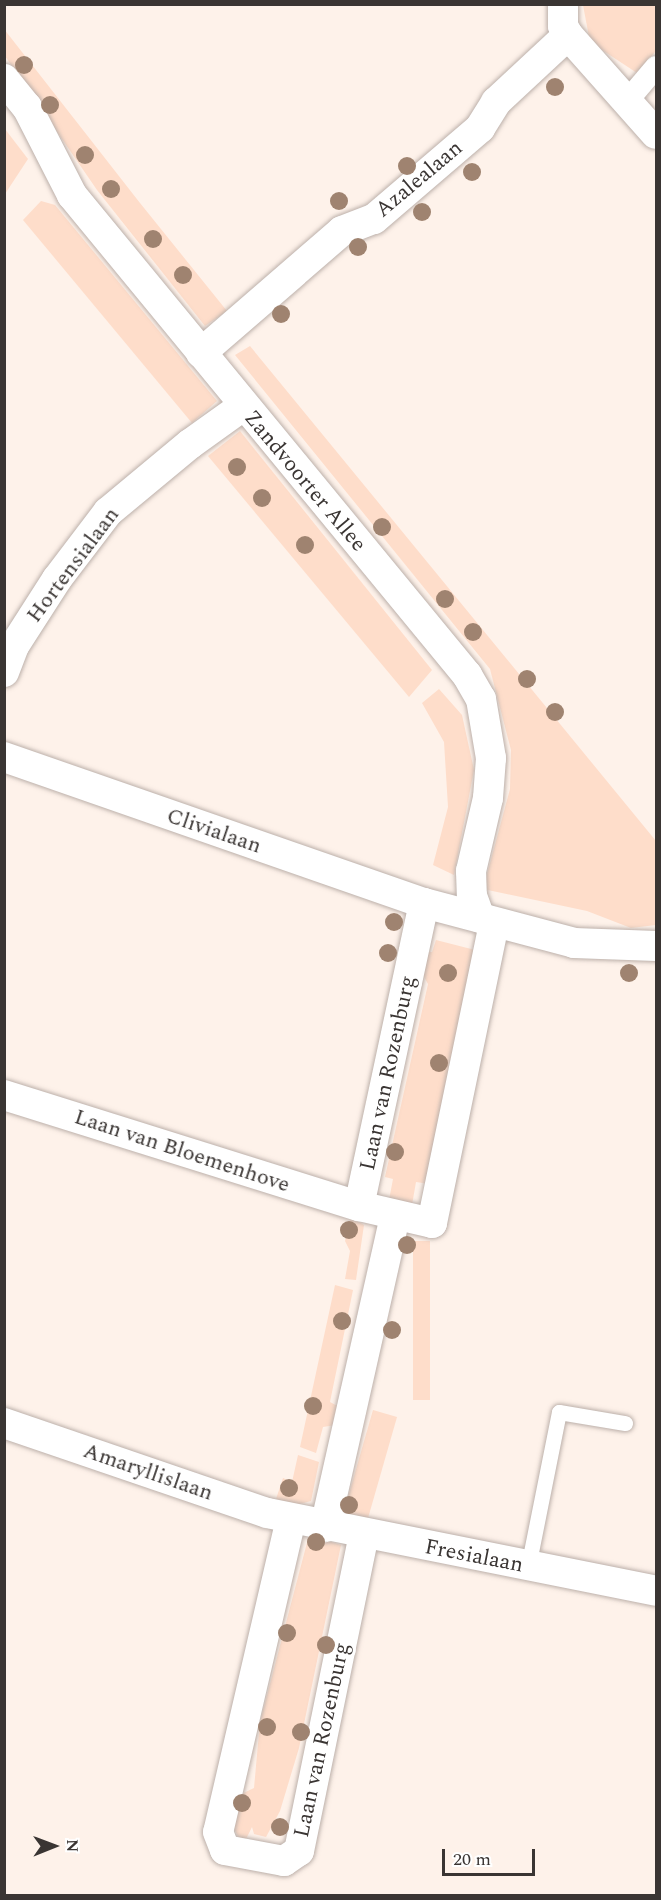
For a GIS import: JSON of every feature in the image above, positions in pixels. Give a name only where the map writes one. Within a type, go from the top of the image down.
[{"type":"street","points":[[563,4],[563,26],[568,34],[657,134]]},
{"type":"street","name":"Azalealaan","points":[[201,353],[342,231],[374,219],[480,129],[496,102],[568,34]]},
{"type":"street","points":[[628,100],[657,67]]},
{"type":"street","name":"Zandvoorter Allee","points":[[4,79],[27,108],[72,195],[243,406],[467,675],[480,699],[491,758],[488,798],[471,871],[471,896],[487,920]]},
{"type":"street","name":"Hortensialaan","points":[[4,672],[14,646],[57,579],[108,512],[243,406]]},
{"type":"street","name":"Clivialaan","points":[[4,757],[424,903]]},
{"type":"street","points":[[424,903],[574,943],[657,946]]},
{"type":"street","name":"Laan van Rozenburg","points":[[359,1206],[424,903]]},
{"type":"street","points":[[359,1206],[432,1223],[487,920]]},
{"type":"street","name":"Laan van Bloemenhove","points":[[4,1095],[359,1206]]},
{"type":"street","points":[[325,1527],[395,1216]]},
{"type":"street","name":"Amaryllislaan","points":[[4,1423],[291,1519]]},
{"type":"street","name":"Laan van Rozenburg","points":[[291,1519],[218,1832],[225,1850],[284,1861],[299,1851],[364,1535]]},
{"type":"street","name":"Fresialaan","points":[[291,1519],[657,1591]]},
{"type":"lane","points":[[528,1566],[559,1412],[625,1423]]},
{"type":"shaded area","points":[[583,5],[656,5],[656,51],[637,73],[590,42]]},
{"type":"shaded area","points":[[4,29],[227,311],[205,326],[97,190],[5,56]]},
{"type":"shaded area","points":[[5,129],[28,159],[5,194]]},
{"type":"shaded area","points":[[41,201],[55,205],[217,401],[192,423],[23,220]]},
{"type":"shaded area","points":[[250,346],[656,841],[656,925],[631,928],[587,911],[483,889],[510,789],[511,750],[490,669],[235,355]]},
{"type":"shaded area","points":[[240,431],[432,670],[409,697],[208,456]]},
{"type":"shaded area","points":[[439,689],[462,715],[474,770],[454,875],[433,865],[448,807],[444,742],[422,703]]},
{"type":"shaded area","points":[[436,940],[479,951],[437,1185],[416,1182],[412,1205],[389,1200],[393,1179],[385,1177],[428,984],[420,970],[423,952],[432,952]]},
{"type":"shaded area","points":[[351,1217],[364,1225],[356,1280],[345,1279],[350,1251],[345,1241]]},
{"type":"shaded area","points":[[413,1241],[430,1241],[430,1400],[413,1400]]},
{"type":"shaded area","points":[[335,1285],[353,1290],[330,1402],[343,1409],[342,1424],[323,1427],[316,1453],[300,1447]]},
{"type":"shaded area","points":[[373,1410],[397,1417],[367,1521],[343,1514]]},
{"type":"shaded area","points":[[298,1455],[319,1462],[311,1501],[292,1506],[276,1499],[283,1478],[292,1482]]},
{"type":"shaded area","points":[[309,1535],[341,1545],[299,1748],[280,1811],[266,1837],[254,1834],[252,1827],[245,1841],[239,1838],[231,1823],[235,1797],[254,1788],[260,1722]]}]
